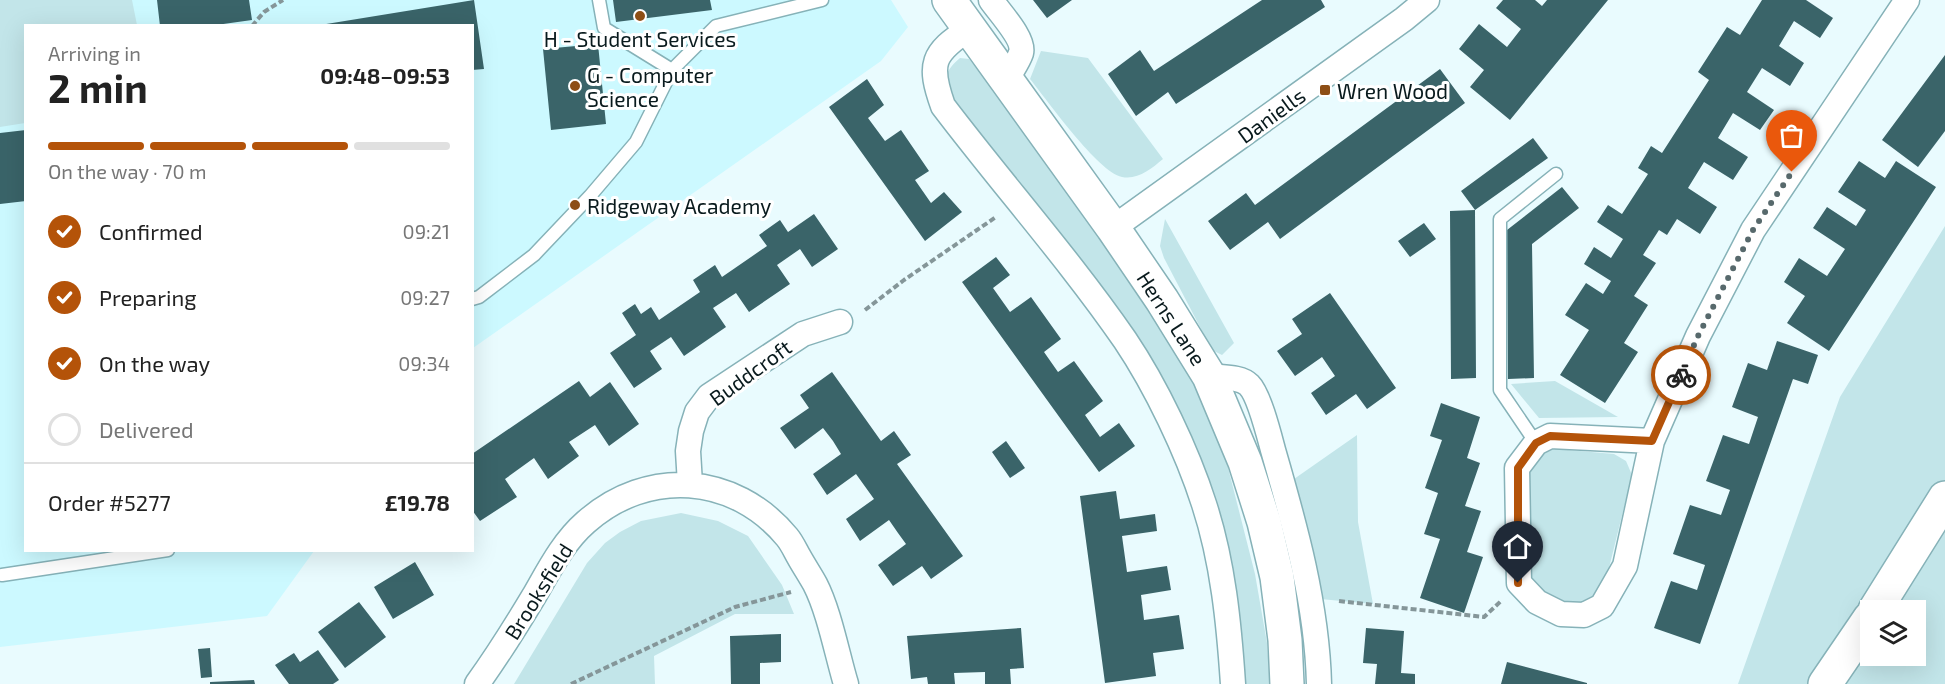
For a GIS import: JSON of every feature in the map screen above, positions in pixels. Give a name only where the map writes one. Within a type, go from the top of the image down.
[{"type":"street","name":"Herns Lane","points":[[949,0],[1113,228],[1162,300],[1209,376],[1245,462],[1264,522],[1278,588],[1285,640],[1287,684]]},
{"type":"street","points":[[991,0],[1018,37],[1021,45],[1021,54],[1006,79]]},
{"type":"street","name":"Daniells","points":[[1113,228],[1404,19],[1427,0]]},
{"type":"street","points":[[1652,441],[1550,436],[1536,443],[1518,468],[1518,583],[1537,602],[1561,614],[1584,615],[1602,606],[1625,566],[1652,441],[1698,336],[1753,230],[1907,0]]},
{"type":"street","points":[[969,29],[948,42],[936,59],[936,85],[944,106],[1126,341],[1155,391],[1181,446],[1204,505],[1219,564],[1228,617],[1233,684]]},
{"type":"street","name":"Buddcroft","points":[[690,484],[688,451],[691,431],[697,412],[709,396],[803,334],[840,322]]},
{"type":"street","points":[[1209,376],[1242,381],[1250,386],[1266,423],[1296,531],[1310,598],[1318,650],[1319,684]]},
{"type":"street","name":"Brooksfield","points":[[477,684],[501,650],[566,543],[586,522],[608,505],[640,490],[664,484],[690,484],[720,490],[743,500],[788,537],[816,586],[846,684]]},
{"type":"street","points":[[1881,600],[1945,498]]},
{"type":"street","points":[[1825,684],[1860,633]]},
{"type":"lane","points":[[600,0],[604,28],[672,70]]},
{"type":"lane","points":[[474,298],[534,255],[590,196],[636,142],[672,70],[716,26],[822,0]]},
{"type":"lane","points":[[1536,443],[1500,390],[1500,219],[1556,174]]},
{"type":"lane","points":[[2,575],[155,552]]},
{"type":"path","points":[[254,24],[264,12],[283,0]]},
{"type":"path","points":[[840,322],[863,311],[1018,202]]},
{"type":"path","points":[[1310,598],[1484,617],[1518,583]]},
{"type":"path","points":[[571,684],[735,607],[816,586]]},
{"type":"shaded area","name":"Ridgeway Academy","points":[[0,0],[891,0],[908,27],[881,61],[474,347],[474,24],[24,24],[24,552],[313,552],[267,616],[0,647]]},
{"type":"shaded area","points":[[0,0],[132,0],[137,24],[24,24],[24,123],[0,127]]},
{"type":"shaded area","points":[[1041,51],[1088,58],[1163,159],[1144,173],[1133,177],[1122,177],[1100,163],[1073,134],[1030,79]]},
{"type":"shaded area","points":[[960,58],[969,59],[1023,124],[1168,329],[1221,440],[1255,574],[1267,643],[1270,684],[1244,684],[1244,656],[1238,602],[1219,521],[1202,468],[959,108],[948,87],[947,76],[953,64]]},
{"type":"shaded area","points":[[1165,219],[1234,343],[1222,355],[1212,350],[1164,258],[1160,246]]},
{"type":"shaded area","points":[[1945,226],[1945,481],[1881,600],[1860,600],[1860,666],[1926,666],[1926,600],[1882,600],[1945,510],[1945,684],[1738,684],[1840,397]]},
{"type":"shaded area","points":[[1555,381],[1618,417],[1539,418],[1511,384]]},
{"type":"shaded area","points":[[1357,435],[1358,522],[1373,604],[1310,598],[1284,486]]},
{"type":"shaded area","points":[[1547,450],[1614,454],[1626,461],[1632,475],[1606,580],[1593,599],[1582,605],[1570,606],[1544,598],[1529,577],[1528,472],[1539,455]]},
{"type":"shaded area","points":[[681,513],[718,521],[748,536],[782,585],[794,614],[735,614],[654,656],[655,684],[514,684],[587,563],[605,543],[641,521]]},
{"type":"building","points":[[157,0],[249,0],[252,20],[223,24],[160,24]]},
{"type":"building","points":[[474,0],[484,69],[474,70],[474,24],[326,24]]},
{"type":"building","name":"H - Student Services","points":[[613,0],[710,0],[712,10],[616,22]]},
{"type":"building","points":[[1033,0],[1072,0],[1047,18]]},
{"type":"building","points":[[1262,0],[1321,0],[1325,7],[1176,104],[1168,92],[1136,116],[1108,74],[1140,50],[1154,71]]},
{"type":"building","points":[[1503,0],[1535,0],[1542,6],[1547,0],[1608,0],[1510,120],[1470,87],[1484,70],[1459,49],[1479,24],[1507,47],[1521,29],[1496,8]]},
{"type":"building","points":[[1762,0],[1806,0],[1833,18],[1820,38],[1794,21],[1779,46],[1804,63],[1790,86],[1762,68],[1747,92],[1774,110],[1760,130],[1733,113],[1718,138],[1748,157],[1733,180],[1704,162],[1688,188],[1717,207],[1700,234],[1677,219],[1667,235],[1659,230],[1643,255],[1656,263],[1634,296],[1648,305],[1624,343],[1638,352],[1605,403],[1560,375],[1589,330],[1565,315],[1586,283],[1603,294],[1611,281],[1584,264],[1594,247],[1611,258],[1623,239],[1597,222],[1608,205],[1622,214],[1648,174],[1638,168],[1651,146],[1662,153],[1709,80],[1698,72],[1727,27],[1740,35]]},
{"type":"building","name":"G - Computer Science","points":[[598,44],[606,124],[551,130],[543,49]]},
{"type":"building","points":[[1945,55],[1945,131],[1918,167],[1882,140]]},
{"type":"building","points":[[1440,69],[1465,103],[1280,239],[1268,222],[1230,250],[1208,221],[1246,193],[1255,205]]},
{"type":"building","points":[[867,79],[884,105],[868,118],[885,141],[901,130],[929,171],[915,180],[931,203],[944,192],[962,212],[925,241],[829,107]]},
{"type":"building","points":[[24,130],[24,201],[0,204],[0,133]]},
{"type":"building","points":[[1533,138],[1548,158],[1475,210],[1461,191]]},
{"type":"building","points":[[1859,161],[1885,178],[1896,161],[1936,187],[1829,351],[1787,323],[1805,296],[1784,282],[1799,258],[1827,276],[1845,249],[1813,228],[1827,207],[1856,226],[1866,210],[1838,192]]},
{"type":"building","points":[[1562,187],[1579,208],[1532,244],[1534,378],[1508,379],[1507,230]]},
{"type":"building","points":[[1475,210],[1476,378],[1451,379],[1450,211]]},
{"type":"building","points":[[814,214],[838,249],[812,267],[800,249],[777,265],[790,284],[749,312],[736,293],[713,308],[726,327],[684,356],[671,337],[650,351],[662,369],[634,388],[610,353],[636,335],[622,313],[635,304],[641,314],[651,307],[659,320],[700,292],[693,280],[715,265],[722,277],[767,246],[759,235],[780,220],[788,232]]},
{"type":"building","points":[[1424,223],[1436,239],[1410,257],[1398,241]]},
{"type":"building","points":[[996,257],[1010,275],[993,288],[1010,312],[1031,297],[1061,339],[1044,352],[1058,372],[1074,361],[1103,401],[1085,415],[1100,437],[1119,423],[1135,446],[1099,472],[962,282]]},
{"type":"building","points":[[1330,293],[1396,388],[1367,409],[1356,394],[1326,415],[1311,393],[1335,376],[1322,357],[1295,376],[1277,351],[1302,334],[1292,319]]},
{"type":"building","points":[[1777,341],[1818,355],[1808,384],[1793,379],[1700,644],[1654,628],[1671,581],[1697,590],[1705,565],[1673,554],[1690,505],[1721,515],[1730,490],[1706,481],[1723,435],[1749,444],[1758,417],[1732,407],[1748,363],[1767,370]]},
{"type":"building","points":[[832,372],[881,441],[894,431],[911,455],[897,464],[963,556],[931,579],[922,566],[893,586],[878,565],[906,544],[889,520],[860,541],[846,519],[874,499],[856,474],[827,495],[813,474],[841,454],[833,441],[823,428],[795,449],[780,428],[809,408],[800,395]]},
{"type":"building","points":[[579,381],[590,397],[610,382],[639,424],[609,446],[595,425],[569,442],[579,456],[548,479],[534,458],[505,479],[517,497],[480,521],[474,513],[474,453]]},
{"type":"building","points":[[1441,403],[1480,417],[1467,458],[1480,463],[1465,506],[1481,511],[1467,552],[1483,557],[1464,613],[1420,598],[1440,539],[1424,534],[1438,493],[1425,488],[1442,440],[1430,436]]},
{"type":"building","points":[[1006,441],[1025,468],[1010,478],[992,452]]},
{"type":"building","points":[[1116,491],[1120,519],[1155,514],[1157,531],[1122,536],[1127,572],[1167,566],[1171,590],[1141,595],[1144,620],[1179,615],[1184,649],[1153,653],[1156,676],[1105,683],[1080,496]]},
{"type":"building","points":[[415,562],[434,595],[393,619],[374,587]]},
{"type":"building","points":[[359,602],[386,637],[345,668],[318,632]]},
{"type":"building","points":[[1021,628],[1024,668],[1010,669],[1011,684],[985,684],[985,672],[954,673],[955,684],[928,684],[927,677],[911,679],[907,636]]},
{"type":"building","points":[[1366,628],[1404,631],[1401,673],[1415,674],[1415,684],[1375,684],[1377,664],[1363,663]]},
{"type":"building","points":[[781,634],[781,662],[760,663],[760,684],[731,684],[730,636]]},
{"type":"building","points":[[210,648],[212,677],[201,678],[198,649]]},
{"type":"building","points":[[318,650],[339,680],[333,684],[289,684],[275,665],[294,653],[300,662]]},
{"type":"building","points":[[1507,662],[1587,683],[1587,684],[1501,684]]},
{"type":"building","points":[[254,680],[255,684],[210,684],[210,682]]},
{"type":"way so far","points":[[1681,375],[1698,336],[1753,230],[1792,172]]},
{"type":"place","name":"H - Student Services","points":[[640,16]]},
{"type":"place","name":"G - Computer Science","points":[[575,86]]},
{"type":"place","name":"Wren Wood","points":[[1325,90]]},
{"type":"place","name":"Ridgeway Academy","points":[[575,205]]},
{"type":"route","points":[[1518,583],[1518,468],[1536,443],[1550,436],[1652,441],[1681,375]]}]
